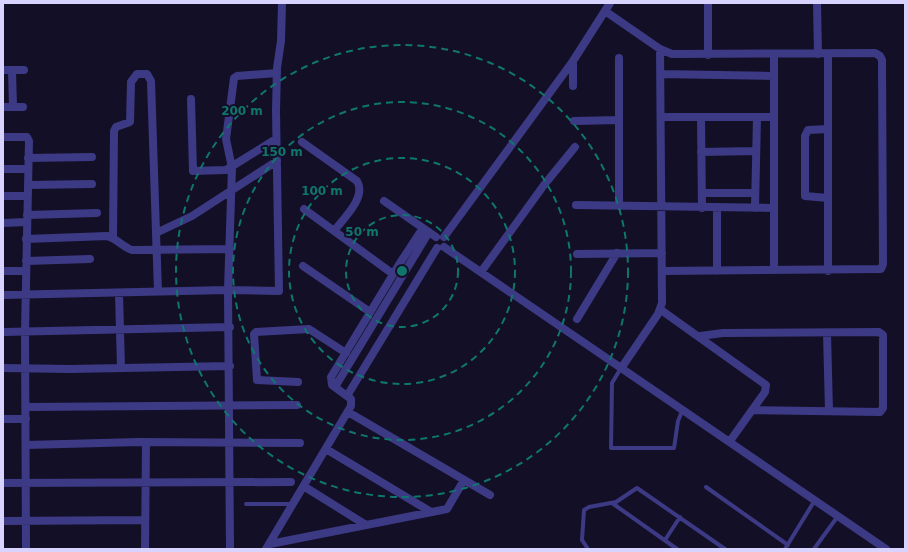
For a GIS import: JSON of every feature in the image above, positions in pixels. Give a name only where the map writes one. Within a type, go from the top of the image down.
[{"type":"street","points":[[3,295],[228,290],[279,291],[276,139],[277,73],[281,41],[282,3]]},
{"type":"street","points":[[440,237],[573,61],[610,3]]},
{"type":"street","points":[[708,3],[708,55]]},
{"type":"street","points":[[817,3],[818,54]]},
{"type":"street","points":[[605,11],[660,49],[676,54],[875,54],[880,56],[882,60],[883,264],[881,269],[828,271],[662,271]]},
{"type":"street","points":[[622,368],[661,310],[662,117],[660,49]]},
{"type":"street","points":[[828,54],[828,271]]},
{"type":"street","points":[[774,55],[774,270]]},
{"type":"street","points":[[619,58],[619,206]]},
{"type":"street","points":[[573,61],[573,86]]},
{"type":"street","points":[[3,70],[24,70]]},
{"type":"street","points":[[12,70],[12,107]]},
{"type":"street","points":[[113,238],[114,132],[116,127],[130,122],[131,82],[137,74],[143,73],[147,74],[151,80],[158,292]]},
{"type":"street","points":[[230,549],[230,327],[228,290],[232,168],[226,139],[232,82],[237,76],[277,73]]},
{"type":"street","points":[[661,74],[774,76]]},
{"type":"street","points":[[190,99],[193,171],[220,171],[232,168],[276,139]]},
{"type":"street","points":[[3,107],[23,107]]},
{"type":"street","points":[[662,117],[774,117]]},
{"type":"street","points":[[701,117],[702,208]]},
{"type":"street","points":[[755,208],[756,117]]},
{"type":"street","points":[[574,122],[619,120]]},
{"type":"street","points":[[828,129],[808,130],[806,132],[805,193],[807,197],[828,198]]},
{"type":"street","points":[[3,137],[27,137],[28,196],[25,332],[27,482],[26,549]]},
{"type":"street","points":[[302,142],[357,181],[360,186],[359,197],[334,231]]},
{"type":"street","points":[[482,272],[544,185],[575,147]]},
{"type":"street","points":[[701,152],[756,151]]},
{"type":"street","points":[[28,158],[92,157]]},
{"type":"street","points":[[156,233],[192,216],[277,161]]},
{"type":"street","points":[[3,169],[28,169]]},
{"type":"street","points":[[28,184],[92,184]]},
{"type":"street","points":[[702,193],[755,193]]},
{"type":"street","points":[[3,196],[28,196]]},
{"type":"street","points":[[347,396],[446,240],[426,230],[384,202]]},
{"type":"street","points":[[576,205],[774,208]]},
{"type":"street","points":[[716,271],[717,208]]},
{"type":"street","points":[[304,209],[393,274]]},
{"type":"street","points":[[3,223],[27,219],[97,214]]},
{"type":"street","points":[[268,546],[305,487],[348,412],[352,401],[331,383],[331,377],[393,274],[426,230]]},
{"type":"street","points":[[335,387],[426,230]]},
{"type":"street","points":[[26,239],[100,236],[113,238],[129,249],[157,251],[230,249]]},
{"type":"street","points":[[441,247],[482,272],[886,549]]},
{"type":"street","points":[[577,254],[662,253]]},
{"type":"street","points":[[577,319],[617,254]]},
{"type":"street","points":[[26,261],[90,259]]},
{"type":"street","points":[[303,266],[370,312]]},
{"type":"street","points":[[3,271],[26,271]]},
{"type":"street","points":[[119,293],[121,368]]},
{"type":"street","points":[[661,310],[764,381],[766,388],[753,410],[730,441]]},
{"type":"street","points":[[3,332],[230,327]]},
{"type":"street","points":[[298,382],[257,380],[254,334],[256,332],[309,329],[346,353]]},
{"type":"street","points":[[700,336],[723,334],[879,332],[883,336],[882,410],[878,412],[753,410]]},
{"type":"street","points":[[827,333],[829,411]]},
{"type":"street","points":[[3,368],[230,366]]},
{"type":"street","points":[[26,407],[297,405]]},
{"type":"street","points":[[348,412],[490,495]]},
{"type":"street","points":[[3,420],[26,419]]},
{"type":"street","points":[[145,549],[146,442]]},
{"type":"street","points":[[26,445],[146,442],[300,443]]},
{"type":"street","points":[[326,449],[431,512]]},
{"type":"street","points":[[268,546],[444,510],[450,506],[464,480]]},
{"type":"street","points":[[3,483],[292,482]]},
{"type":"street","points":[[305,487],[366,525]]},
{"type":"street","points":[[3,521],[145,520]]},
{"type":"lane","points":[[622,368],[612,383],[611,448],[674,448],[678,421],[683,409]]},
{"type":"lane","points":[[706,487],[788,545]]},
{"type":"lane","points":[[586,548],[582,540],[584,510],[589,507],[612,503],[634,489],[640,488],[725,549]]},
{"type":"lane","points":[[784,549],[788,545],[815,500]]},
{"type":"lane","points":[[612,503],[677,549]]},
{"type":"lane","points":[[246,504],[294,504]]},
{"type":"lane","points":[[814,549],[838,516]]},
{"type":"lane","points":[[665,540],[680,517]]}]
